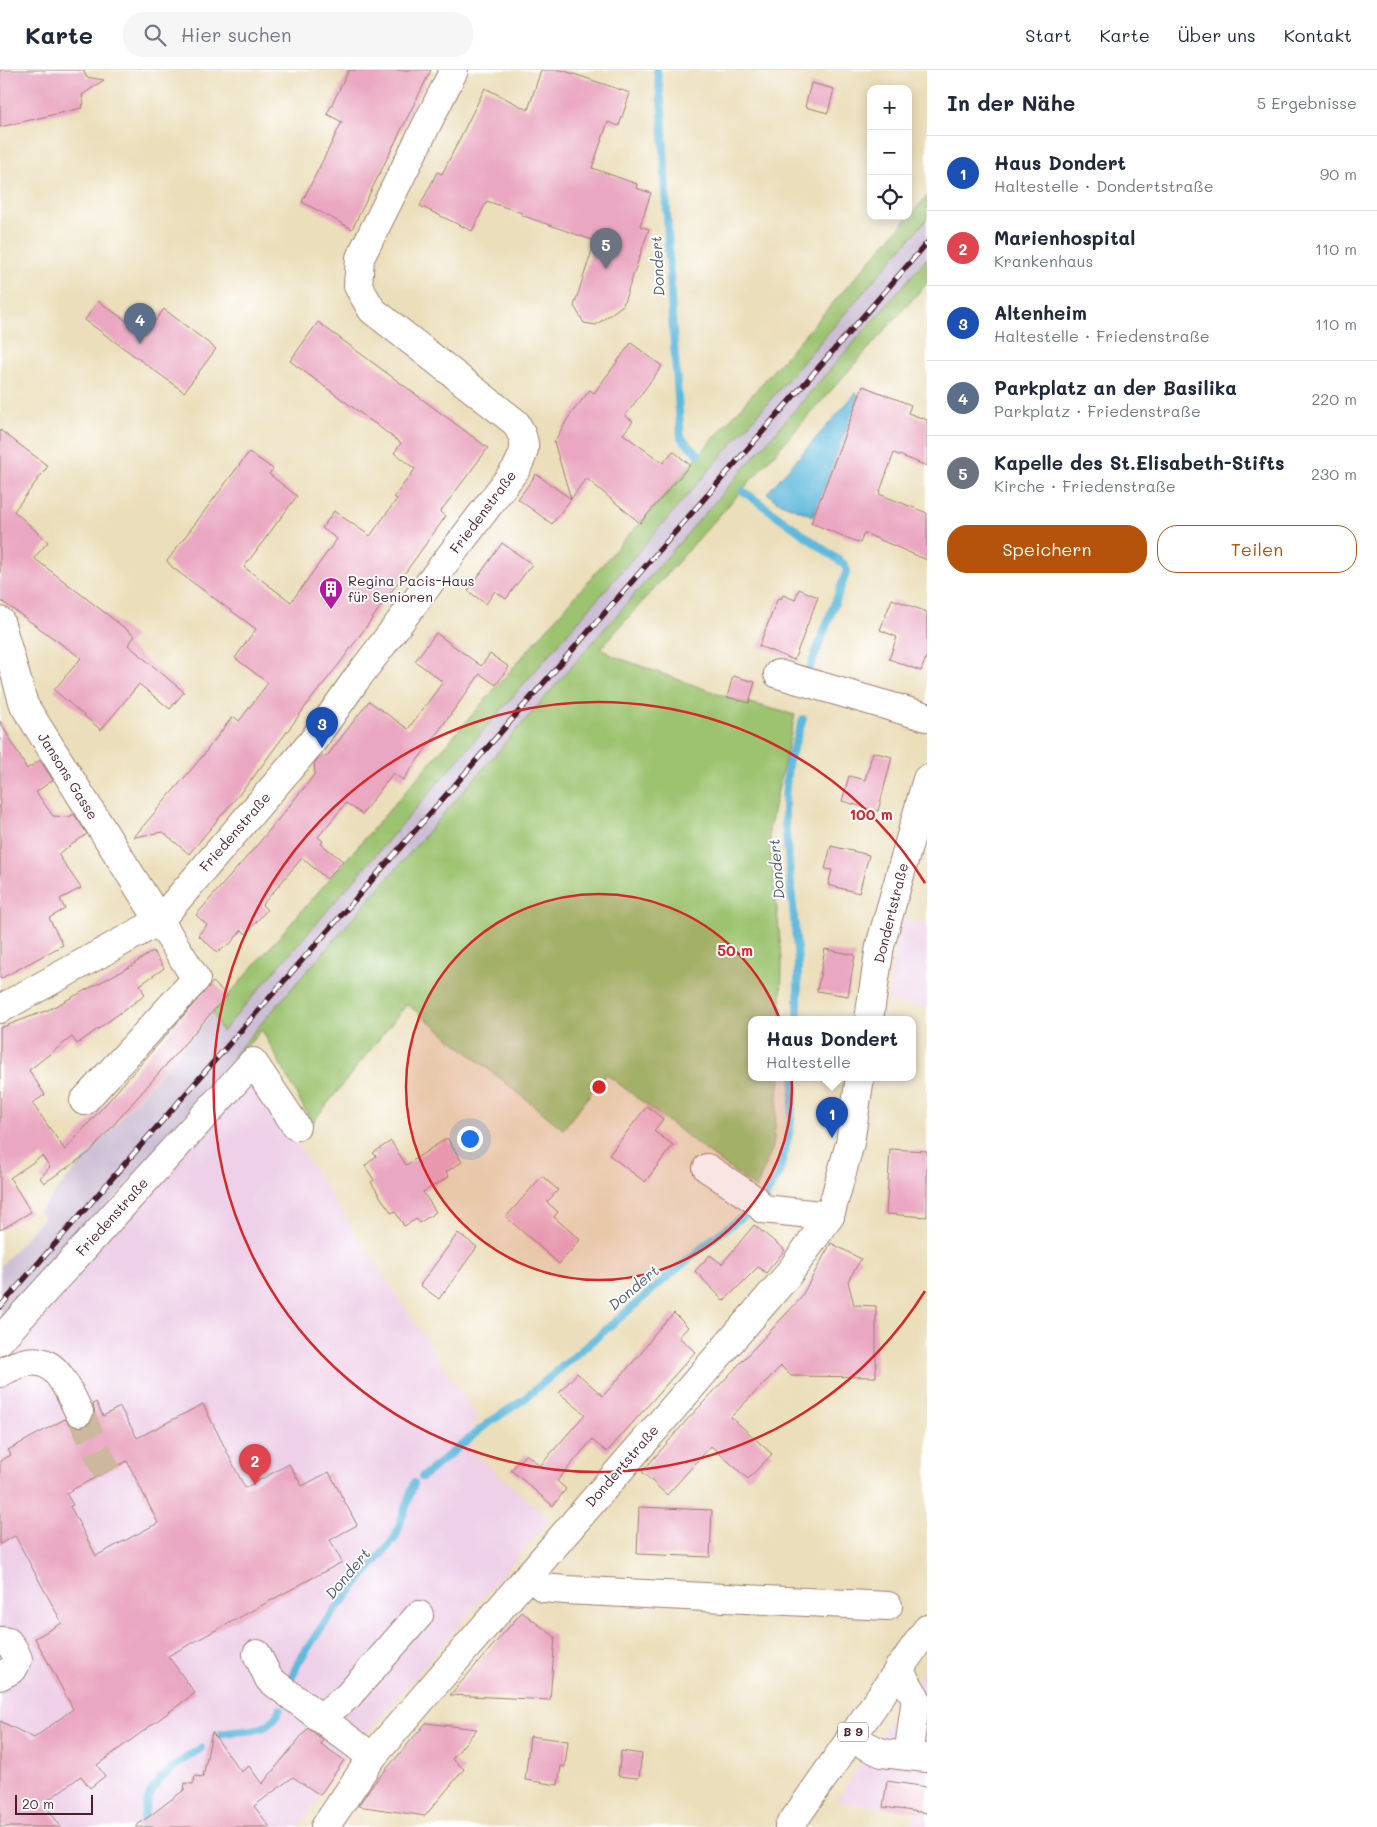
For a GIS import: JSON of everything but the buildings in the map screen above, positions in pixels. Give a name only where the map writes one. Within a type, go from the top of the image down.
[{"type":"street","name":"Friedenstraße","points":[[0,1009],[159,921],[312,742],[355,681],[516,469],[524,454],[524,438],[516,423],[372,310],[358,286],[360,258],[454,70]]},
{"type":"street","name":"Jansons Gasse","points":[[0,621],[24,705],[196,979],[84,1101]]},
{"type":"street","points":[[778,674],[927,716]]},
{"type":"street","name":"Dondertstraße","points":[[869,1016],[880,946],[927,779]]},
{"type":"street","name":"Friedenstraße","points":[[0,1340],[253,1062],[296,1126]]},
{"type":"street","name":"Dondertstraße","points":[[325,1827],[372,1757],[787,1276],[830,1216],[850,1143],[859,1081]]},
{"type":"street","points":[[707,1168],[759,1204],[830,1216]]},
{"type":"street","points":[[0,1373],[28,1361],[53,1367],[62,1378],[79,1412]]},
{"type":"street","points":[[529,1575],[544,1588],[565,1590],[888,1606]]},
{"type":"street","points":[[321,1717],[348,1696],[419,1615]]},
{"type":"street","name":"B 9","points":[[789,1827],[927,1629]]},
{"type":"street","points":[[0,1641],[8,1642],[18,1659],[13,1669],[0,1676]]},
{"type":"street","points":[[257,1654],[269,1679],[372,1757]]},
{"type":"street","points":[[850,1738],[867,1748],[882,1753],[918,1757],[916,1698],[898,1669]]},
{"type":"shaded area","points":[[927,219],[927,258],[234,1056],[235,1059],[0,1329],[0,1267],[44,1217],[39,1211],[213,1013],[222,1031]]},
{"type":"shaded area","points":[[901,919],[927,924],[927,1007],[887,1002]]},
{"type":"shaded area","points":[[249,1076],[297,1144],[476,1415],[470,1450],[550,1519],[367,1733],[342,1764],[299,1827],[0,1827],[0,1352]]},
{"type":"shaded area","points":[[923,1671],[927,1673],[927,1827],[914,1827],[915,1812],[836,1801]]},
{"type":"green space","points":[[927,196],[927,219],[222,1032],[213,1013],[630,533],[640,524],[906,220],[912,220],[912,213]]},
{"type":"green space","points":[[927,258],[927,283],[601,648],[613,656],[727,697],[795,715],[769,830],[782,960],[781,1016],[748,1016],[748,1081],[780,1081],[773,1147],[756,1189],[606,1074],[563,1129],[407,1004],[312,1123],[262,1030],[235,1059],[233,1056]]},
{"type":"water","points":[[856,393],[859,395],[854,409],[860,411],[824,487],[831,490],[825,505],[819,502],[813,516],[776,501],[767,493]]},
{"type":"waterway","name":"Dondert","points":[[657,70],[662,109],[672,317],[681,438],[698,454]]},
{"type":"waterway","name":"Dondert","points":[[743,491],[844,564],[847,571],[807,676]]},
{"type":"waterway","name":"Dondert","points":[[798,1016],[798,960],[785,822],[785,798],[788,764],[803,719]]},
{"type":"waterway","name":"Dondert","points":[[422,1477],[487,1424],[523,1400],[711,1240],[763,1201],[779,1174],[790,1130],[795,1081]]},
{"type":"waterway","name":"Dondert","points":[[292,1677],[298,1663],[323,1625],[395,1538],[414,1483]]},
{"type":"waterway","name":"Dondert","points":[[221,1734],[263,1728],[275,1718],[280,1709]]},
{"type":"waterway","name":"Dondert","points":[[143,1826],[149,1798],[160,1779],[168,1771],[201,1748]]},
{"type":"tunnel","points":[[79,1412],[107,1472]]},
{"type":"railway","points":[[0,1307],[927,243]]},
{"type":"place","name":"Kapelle des St.Elisabeth-Stifts","points":[[606,269]]},
{"type":"place","name":"Parkplatz an der Basilika","points":[[140,344]]},
{"type":"place","name":"Regina Pacis-Haus für Senioren","points":[[331,610]]},
{"type":"place","name":"Altenheim","points":[[322,748]]},
{"type":"place","name":"Haus Dondert","points":[[832,1138]]},
{"type":"place","name":"Marienhospital","points":[[255,1485]]}]
